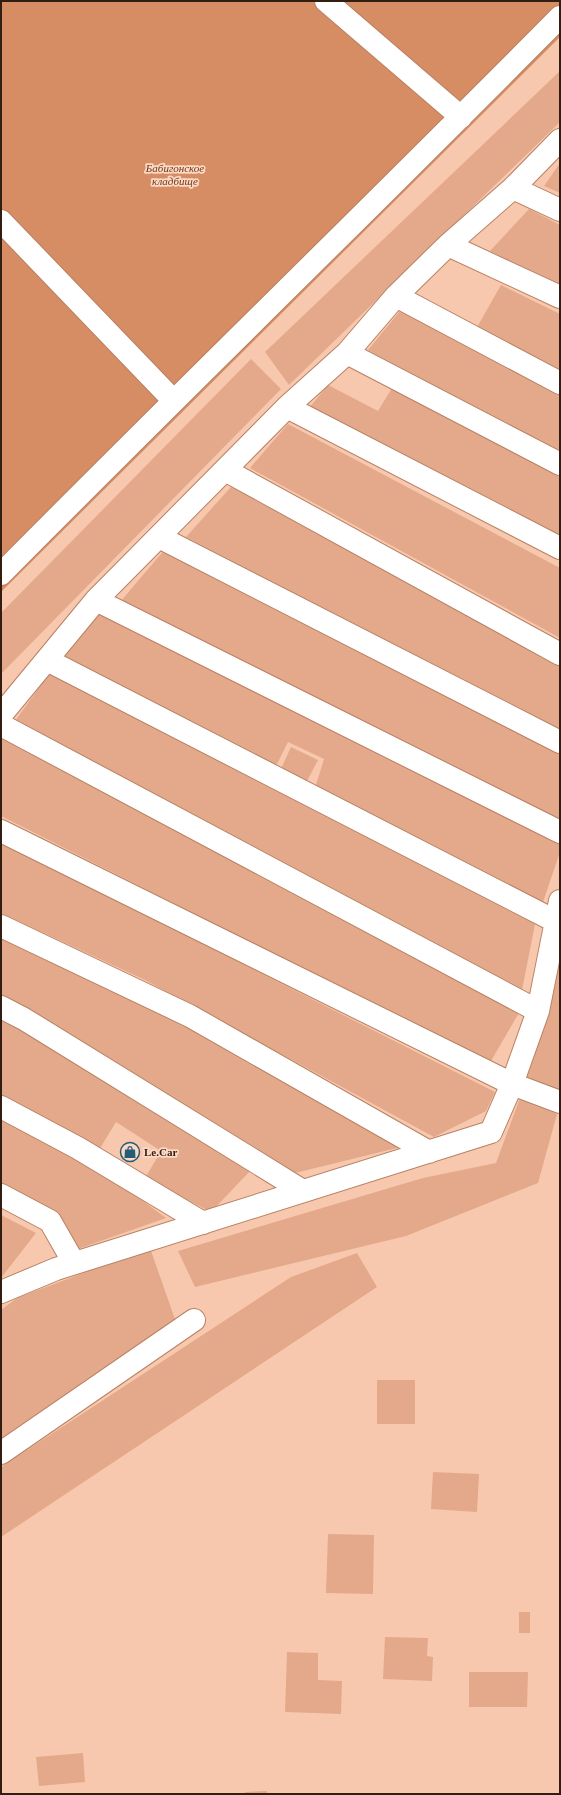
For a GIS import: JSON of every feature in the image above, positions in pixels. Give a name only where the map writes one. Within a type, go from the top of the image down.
[{"type":"lane","points":[[326,1],[461,117]]},
{"type":"lane","points":[[1,574],[173,400],[461,117],[560,17]]},
{"type":"lane","points":[[1,715],[96,600],[287,407],[347,353],[396,296],[448,245],[513,188],[560,140]]},
{"type":"lane","points":[[513,188],[560,210]]},
{"type":"lane","points":[[1,221],[173,400]]},
{"type":"lane","points":[[448,245],[560,297]]},
{"type":"lane","points":[[396,296],[560,383]]},
{"type":"lane","points":[[347,353],[560,464]]},
{"type":"lane","points":[[287,407],[560,548]]},
{"type":"lane","points":[[225,470],[560,654]]},
{"type":"lane","points":[[159,537],[560,742]]},
{"type":"lane","points":[[96,600],[560,832]]},
{"type":"lane","points":[[1,1292],[74,1263],[491,1132],[512,1084],[538,1010],[558,911],[47,660]]},
{"type":"lane","points":[[1,725],[538,1010]]},
{"type":"lane","points":[[1,831],[512,1084],[560,1102]]},
{"type":"lane","points":[[1,926],[190,1016],[429,1152]]},
{"type":"lane","points":[[1,1007],[303,1191]]},
{"type":"lane","points":[[1,1106],[78,1148],[203,1223]]},
{"type":"lane","points":[[1,1196],[50,1221],[74,1263]]},
{"type":"lane","points":[[1,1453],[194,1320]]},
{"type":"green space","name":"Бабигонское кладбище","points":[[1,1],[560,1],[560,37],[1,592]]},
{"type":"building","points":[[560,71],[560,122],[289,385],[265,352]]},
{"type":"building","points":[[560,163],[560,193],[544,186]]},
{"type":"building","points":[[529,209],[560,225],[560,286],[490,251]]},
{"type":"building","points":[[501,285],[560,314],[560,374],[476,329]]},
{"type":"building","points":[[400,311],[560,395],[560,452],[368,350]]},
{"type":"building","points":[[251,359],[281,389],[1,674],[1,613]]},
{"type":"building","points":[[328,385],[378,411],[392,388],[560,477],[560,540],[309,408]]},
{"type":"building","points":[[288,424],[560,568],[560,638],[250,468]]},
{"type":"building","points":[[231,487],[560,665],[560,729],[186,537]]},
{"type":"building","points":[[166,548],[560,751],[560,824],[120,602]]},
{"type":"building","points":[[102,611],[560,842],[560,852],[542,905],[315,788],[324,759],[288,742],[275,768],[59,656]]},
{"type":"building","points":[[51,671],[535,924],[522,990],[15,721]]},
{"type":"building","points":[[2,737],[520,1011],[491,1061],[383,1009],[1,816]]},
{"type":"building","points":[[291,747],[318,760],[305,785],[279,773]]},
{"type":"building","points":[[1,844],[154,919],[495,1092],[486,1111],[434,1137],[145,980],[1,913]]},
{"type":"building","points":[[1,934],[185,1021],[401,1147],[291,1174],[33,1012],[1,995]]},
{"type":"building","points":[[560,961],[560,1092],[526,1078]]},
{"type":"building","points":[[1,1017],[252,1169],[211,1212],[145,1178],[161,1151],[116,1122],[99,1150],[1,1098]]},
{"type":"building","points":[[520,1098],[557,1114],[538,1183],[406,1236],[195,1287],[178,1251],[423,1178],[496,1163]]},
{"type":"building","points":[[1,1119],[112,1178],[166,1218],[78,1249],[1,1185]]},
{"type":"building","points":[[1,1215],[36,1233],[1,1278]]},
{"type":"building","points":[[150,1248],[176,1322],[1,1439],[1,1310],[17,1298]]},
{"type":"building","points":[[357,1253],[377,1287],[1,1537],[1,1467],[291,1277]]},
{"type":"building","points":[[377,1380],[415,1380],[415,1424],[377,1424]]},
{"type":"building","points":[[433,1472],[479,1474],[477,1512],[431,1509]]},
{"type":"building","points":[[328,1534],[374,1535],[373,1594],[326,1593]]},
{"type":"building","points":[[519,1612],[530,1612],[530,1633],[519,1633]]},
{"type":"building","points":[[385,1637],[428,1638],[427,1656],[433,1657],[432,1681],[383,1679]]},
{"type":"building","points":[[287,1652],[318,1653],[318,1680],[342,1681],[341,1714],[285,1712]]},
{"type":"building","points":[[469,1672],[528,1672],[527,1707],[469,1707]]},
{"type":"building","points":[[83,1753],[85,1782],[39,1786],[36,1757]]},
{"type":"building","points":[[267,1791],[267,1794],[245,1794],[245,1792]]},
{"type":"place","name":"Le.Car","points":[[130,1152]]}]
